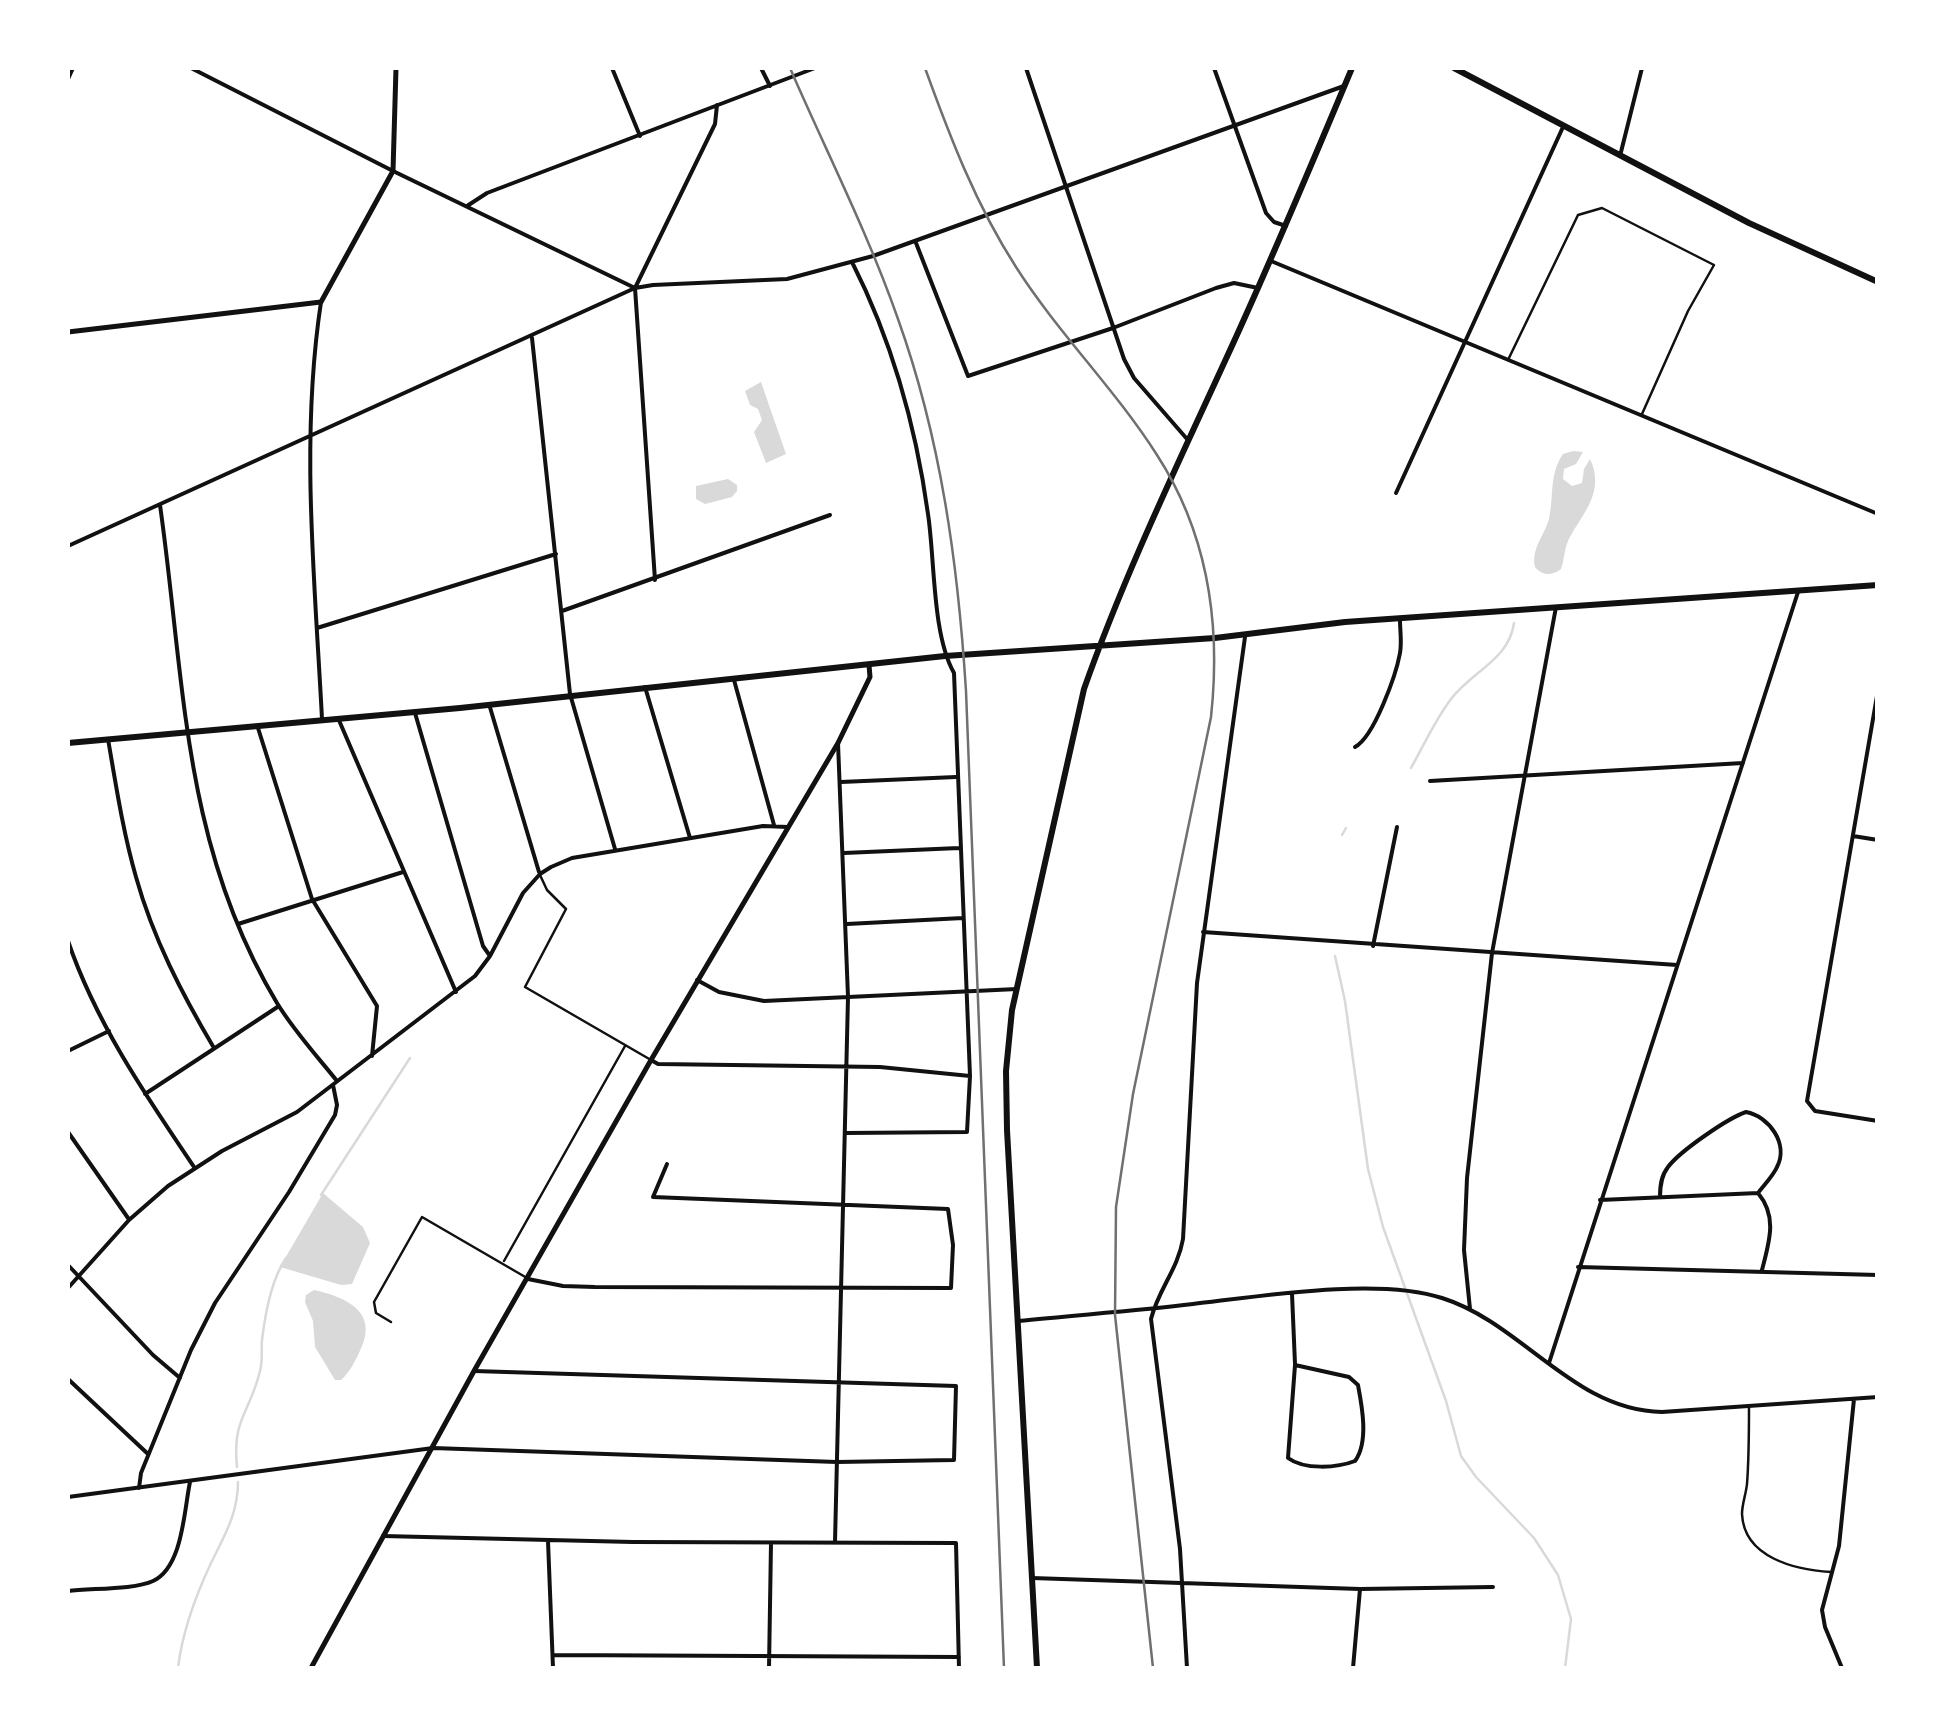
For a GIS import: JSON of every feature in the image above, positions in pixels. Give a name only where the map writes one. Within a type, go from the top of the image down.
[{"type":"main road","points":[[1037,1668],[1006,1100],[1008,1042],[1017,988],[1084,689],[1099,645],[1137,550],[1271,260],[1352,68]]},
{"type":"main road","points":[[1454,68],[1759,228],[1878,282]]},
{"type":"main road","points":[[68,744],[944,656],[1246,634],[1400,618],[1878,585]]},
{"type":"street","points":[[68,79],[73,68]]},
{"type":"street","points":[[191,68],[636,288]]},
{"type":"street","points":[[322,719],[310,436],[313,356],[321,302],[393,171],[396,68]]},
{"type":"street","points":[[612,68],[640,136]]},
{"type":"street","points":[[761,68],[770,86]]},
{"type":"street","points":[[467,206],[487,193],[815,68]]},
{"type":"street","points":[[1026,68],[1113,328],[1134,378],[1187,439]]},
{"type":"street","points":[[1214,68],[1266,214],[1286,226]]},
{"type":"street","points":[[1620,156],[1642,68]]},
{"type":"street","points":[[68,546],[636,288],[787,279],[852,262],[916,243],[1344,86]]},
{"type":"street","points":[[1328,92],[1337,104]]},
{"type":"street","points":[[655,580],[636,288],[714,124],[717,105]]},
{"type":"street","points":[[1396,494],[1564,127]]},
{"type":"street","points":[[916,243],[968,376],[1234,283],[1258,288]]},
{"type":"street","points":[[1271,260],[1878,514]]},
{"type":"street","points":[[845,1133],[967,1132],[970,1076],[954,673],[944,656],[928,514],[914,437],[892,358],[852,262]]},
{"type":"street","points":[[68,332],[321,302]]},
{"type":"street","points":[[532,338],[570,694],[615,851]]},
{"type":"street","points":[[140,1488],[148,1455],[180,1378],[222,1291],[330,1124],[337,1105],[336,1084],[279,1006],[238,924],[209,847],[186,732],[160,505]]},
{"type":"street","points":[[562,611],[830,514]]},
{"type":"street","points":[[317,628],[556,554]]},
{"type":"street","points":[[1548,1363],[1799,592]]},
{"type":"street","points":[[1470,1310],[1464,1250],[1467,1178],[1492,953],[1556,607]]},
{"type":"street","points":[[1355,747],[1367,738],[1393,676],[1401,650],[1400,618]]},
{"type":"street","points":[[1187,1668],[1172,1478],[1150,1330],[1154,1308],[1172,1276],[1183,1239],[1203,932],[1246,634]]},
{"type":"street","points":[[310,1668],[651,1060],[838,744],[870,676],[869,665]]},
{"type":"street","points":[[734,679],[774,825]]},
{"type":"street","points":[[645,687],[690,838]]},
{"type":"street","points":[[1878,690],[1807,1101],[1816,1111],[1878,1121]]},
{"type":"street","points":[[489,704],[540,874]]},
{"type":"street","points":[[414,712],[490,956]]},
{"type":"street","points":[[338,718],[456,992]]},
{"type":"street","points":[[257,724],[312,899],[377,1006],[372,1056]]},
{"type":"street","points":[[108,739],[125,834],[144,902],[180,988],[214,1048]]},
{"type":"street","points":[[835,1542],[848,997],[838,744]]},
{"type":"street","points":[[1430,781],[1743,762]]},
{"type":"street","points":[[840,782],[956,777]]},
{"type":"street","points":[[68,1288],[129,1220],[194,1168],[296,1112],[475,976],[490,956],[518,901],[540,874],[565,860],[774,825],[788,827]]},
{"type":"street","points":[[1373,946],[1397,827]]},
{"type":"street","points":[[1852,836],[1878,840]]},
{"type":"street","points":[[843,853],[959,848]]},
{"type":"street","points":[[238,924],[403,872]]},
{"type":"street","points":[[846,924],[962,918]]},
{"type":"street","points":[[1203,932],[1677,965]]},
{"type":"street","points":[[68,941],[108,1031],[194,1168]]},
{"type":"street","points":[[697,980],[719,992],[749,1000],[1017,988]]},
{"type":"street","points":[[145,1094],[279,1006]]},
{"type":"street","points":[[68,1051],[108,1031]]},
{"type":"street","points":[[651,1060],[658,1064],[910,1069],[970,1076]]},
{"type":"street","points":[[1660,1197],[1668,1167],[1690,1147],[1746,1112],[1767,1120],[1781,1151],[1776,1169],[1758,1193]]},
{"type":"street","points":[[68,1132],[129,1220]]},
{"type":"street","points":[[528,1279],[595,1288],[951,1288],[954,1244],[948,1209],[653,1197],[668,1164]]},
{"type":"street","points":[[1600,1200],[1758,1193]]},
{"type":"street","points":[[1758,1193],[1771,1219],[1762,1271]]},
{"type":"street","points":[[68,1265],[153,1356],[180,1378]]},
{"type":"street","points":[[1578,1266],[1878,1275]]},
{"type":"street","points":[[1018,1321],[1292,1294],[1409,1290],[1440,1297],[1470,1310],[1594,1394],[1626,1408],[1662,1412],[1878,1397]]},
{"type":"street","points":[[1292,1294],[1295,1365],[1288,1458],[1294,1463],[1321,1466],[1355,1461],[1362,1441],[1358,1384],[1349,1377],[1295,1365]]},
{"type":"street","points":[[69,1495],[433,1448],[837,1462],[954,1460],[956,1386],[474,1372]]},
{"type":"street","points":[[68,1379],[148,1455]]},
{"type":"street","points":[[1842,1668],[1823,1618],[1823,1601],[1838,1546],[1854,1398]]},
{"type":"street","points":[[68,1590],[149,1583],[161,1576],[176,1550],[190,1481]]},
{"type":"street","points":[[383,1536],[956,1544],[959,1668]]},
{"type":"street","points":[[548,1541],[553,1668]]},
{"type":"street","points":[[769,1668],[771,1542]]},
{"type":"street","points":[[1032,1578],[1360,1588],[1493,1587]]},
{"type":"street","points":[[1353,1668],[1360,1588]]},
{"type":"street","points":[[552,1655],[959,1657]]},
{"type":"street","points":[[1670,1668],[1820,1668]]},
{"type":"lane","points":[[1508,360],[1578,216],[1602,208],[1714,266],[1688,311],[1642,416]]},
{"type":"lane","points":[[540,874],[547,890],[566,909],[526,988],[651,1060]]},
{"type":"lane","points":[[503,1262],[626,1045]]},
{"type":"lane","points":[[391,1322],[376,1313],[374,1302],[422,1216],[528,1279]]},
{"type":"lane","points":[[1749,1406],[1742,1513],[1748,1535],[1760,1550],[1783,1563],[1833,1572]]},
{"type":"shaded area","points":[[761,382],[786,454],[766,463],[754,432],[762,420],[745,391]]},
{"type":"shaded area","points":[[1583,452],[1576,464],[1564,469],[1563,479],[1572,486],[1582,483],[1590,459],[1594,491],[1568,541],[1561,569],[1544,573],[1535,567],[1535,554],[1549,519],[1556,470],[1563,454]]},
{"type":"shaded area","points":[[728,479],[737,485],[732,497],[705,504],[696,499],[696,486]]},
{"type":"shaded area","points":[[323,1193],[363,1227],[370,1243],[352,1284],[341,1285],[280,1267]]},
{"type":"shaded area","points":[[314,1290],[349,1303],[358,1310],[366,1327],[365,1339],[341,1380],[335,1380],[315,1347],[313,1321],[305,1302],[306,1295]]},
{"type":"waterway","points":[[1411,768],[1445,707],[1505,647],[1514,623]]},
{"type":"waterway","points":[[1342,835],[1346,828]]},
{"type":"waterway","points":[[1335,956],[1368,1169],[1383,1227],[1446,1401],[1461,1456],[1534,1538],[1558,1575],[1571,1619],[1565,1668]]},
{"type":"waterway","points":[[321,1195],[410,1058]]},
{"type":"waterway","points":[[237,1467],[239,1426],[256,1385],[270,1298],[286,1258]]},
{"type":"waterway","points":[[178,1668],[195,1601],[233,1515],[238,1482]]},
{"type":"railway","points":[[790,68],[898,319],[926,410],[952,549],[966,691],[1004,1668]]},
{"type":"railway","points":[[925,68],[965,170],[1002,243],[1032,291],[1141,431],[1174,485],[1199,548],[1212,615],[1211,717],[1133,1094],[1116,1207],[1115,1315],[1153,1668]]}]
